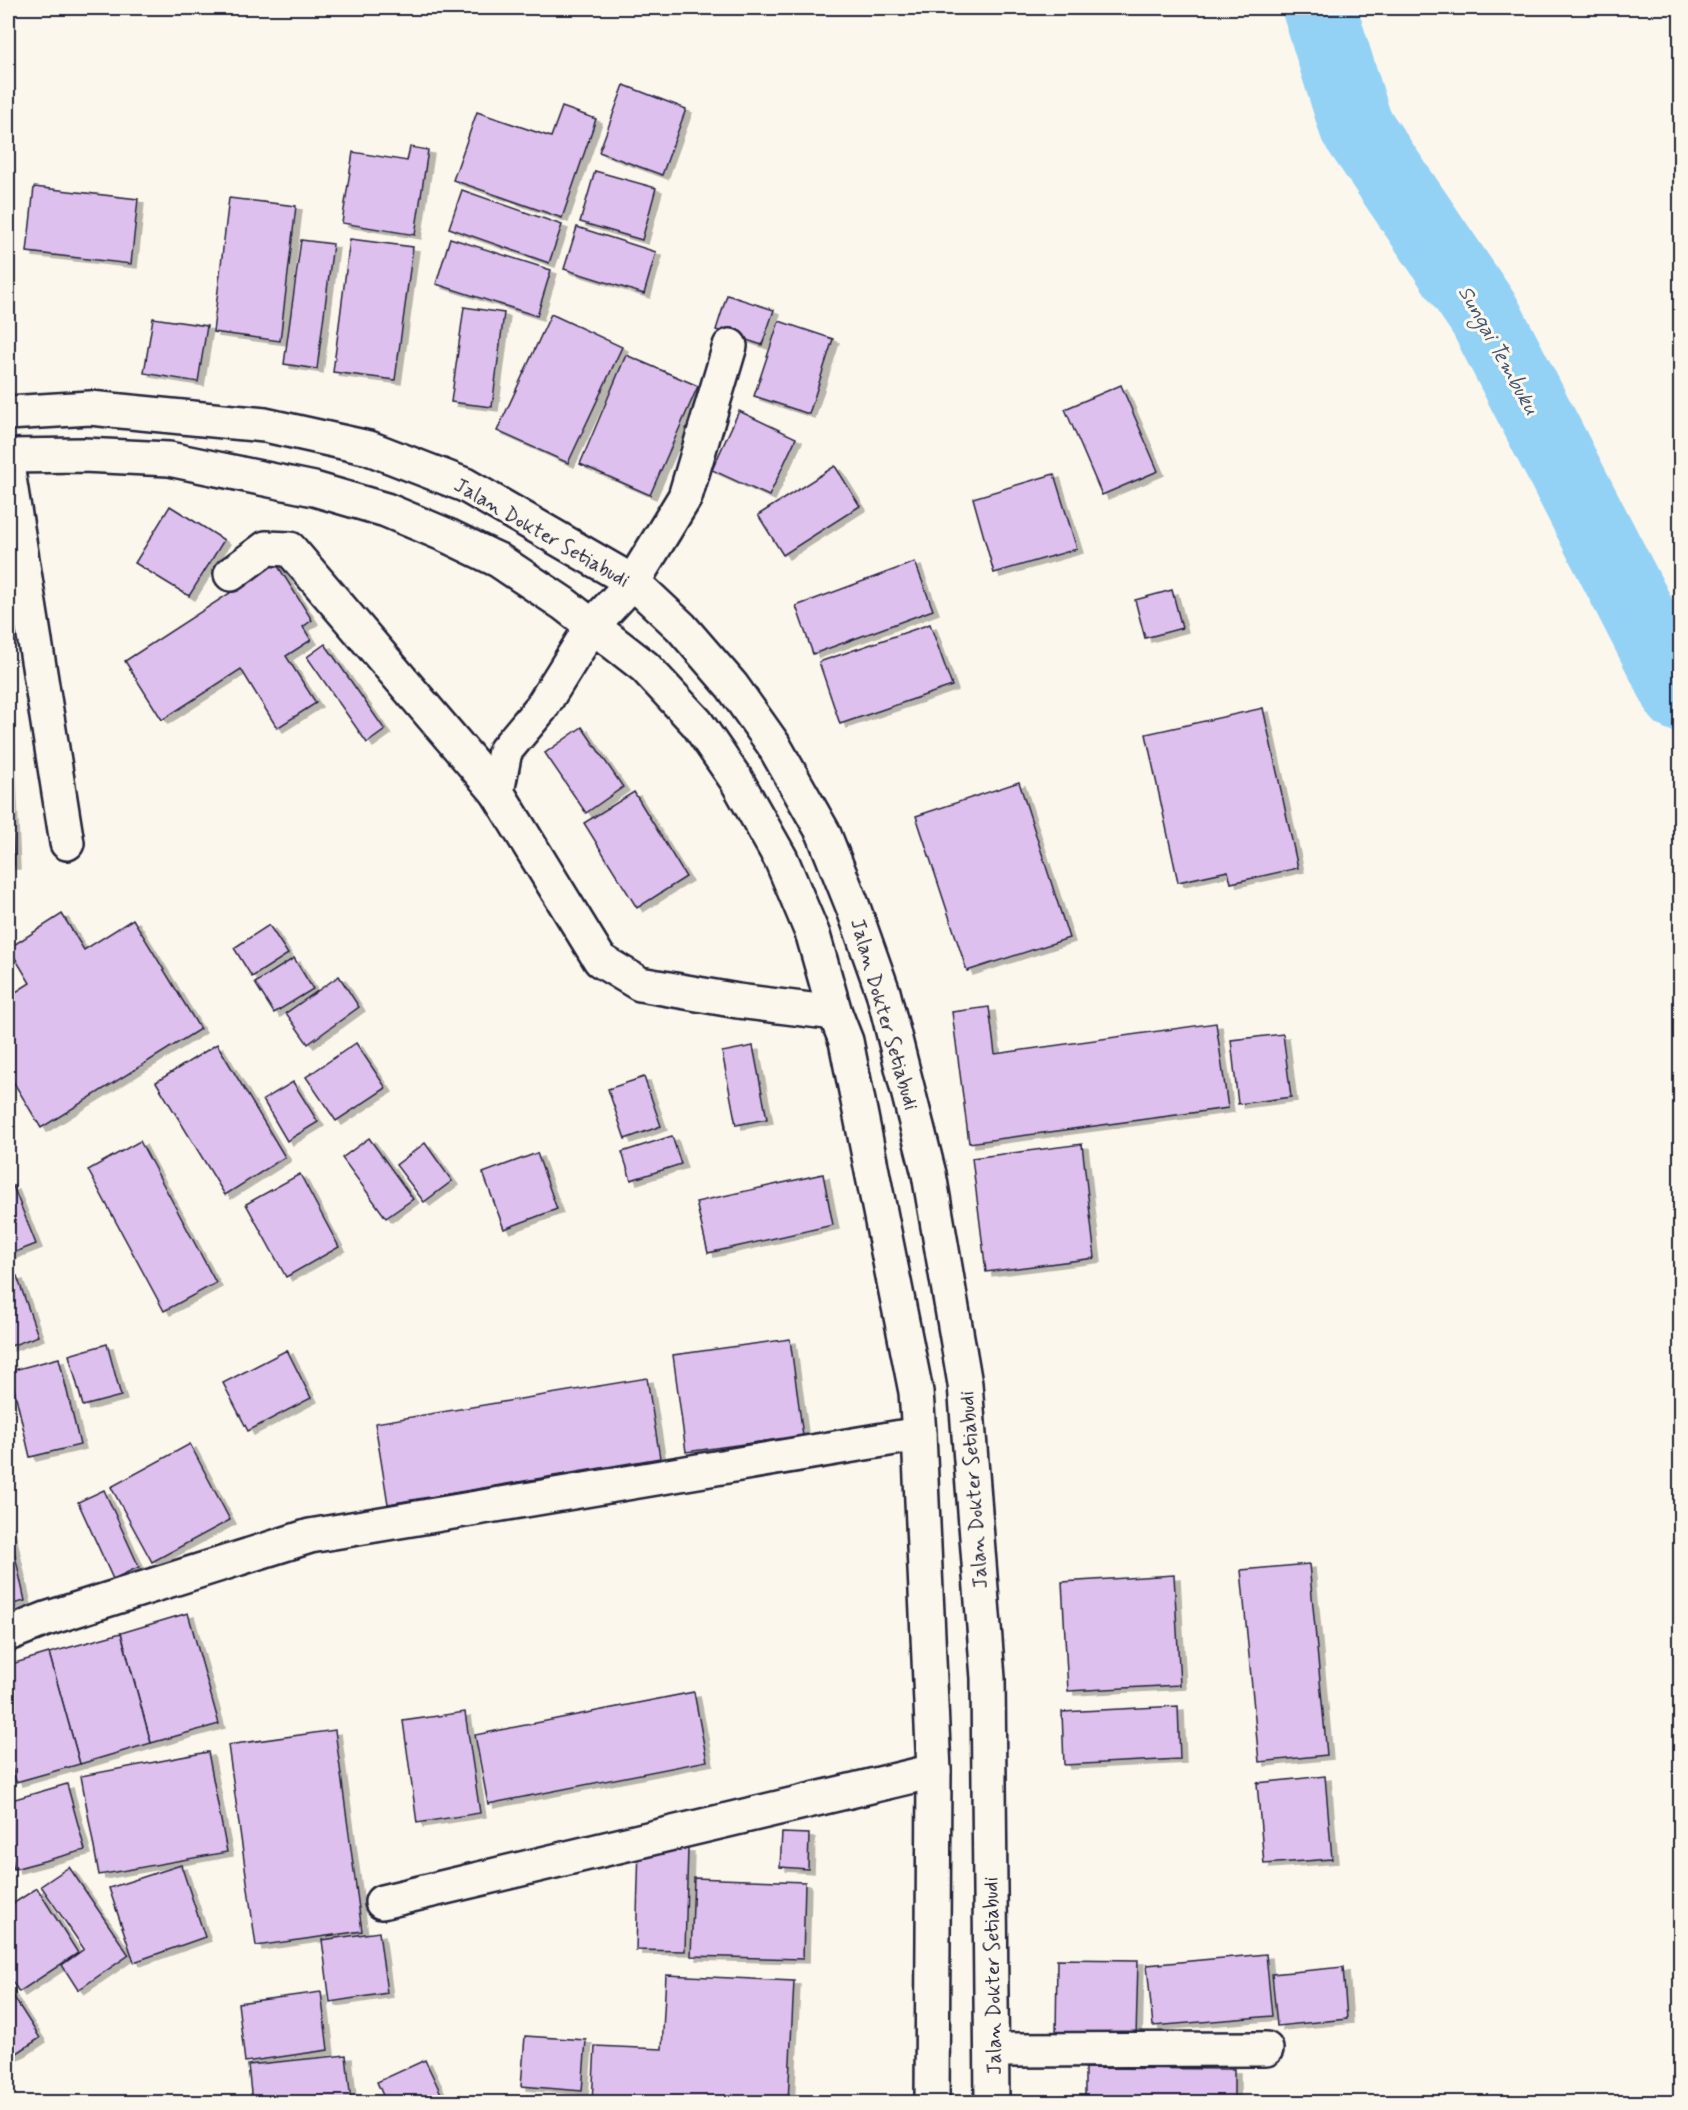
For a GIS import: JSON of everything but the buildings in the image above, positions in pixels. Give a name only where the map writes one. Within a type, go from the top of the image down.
[{"type":"street","points":[[498,792],[505,751],[541,708],[592,626],[633,582],[685,497],[730,346]]},
{"type":"street","name":"Jalan Dokter Setiabudi","points":[[8,413],[90,408],[265,425],[369,448],[465,485],[633,582],[681,627],[732,686],[773,744],[823,832],[883,992],[929,1174],[965,1383],[988,1678],[992,2103]]},
{"type":"street","points":[[8,456],[83,455],[169,459],[314,489],[386,510],[498,560],[564,604],[645,667],[690,715],[737,781],[781,859],[813,935],[835,1013],[846,1041],[916,1392],[934,1770],[932,2103]]},
{"type":"street","points":[[8,471],[67,843]]},
{"type":"street","points":[[231,574],[266,548],[290,549],[498,792],[600,960],[640,984],[738,1001],[835,1013]]},
{"type":"street","points":[[8,1634],[46,1619],[310,1536],[919,1434]]},
{"type":"street","points":[[382,1902],[934,1770]]},
{"type":"street","points":[[993,2050],[1266,2049]]},
{"type":"waterway","name":"Sungai Tembuku","points":[[1319,8],[1356,126],[1485,316],[1680,695]]}]
